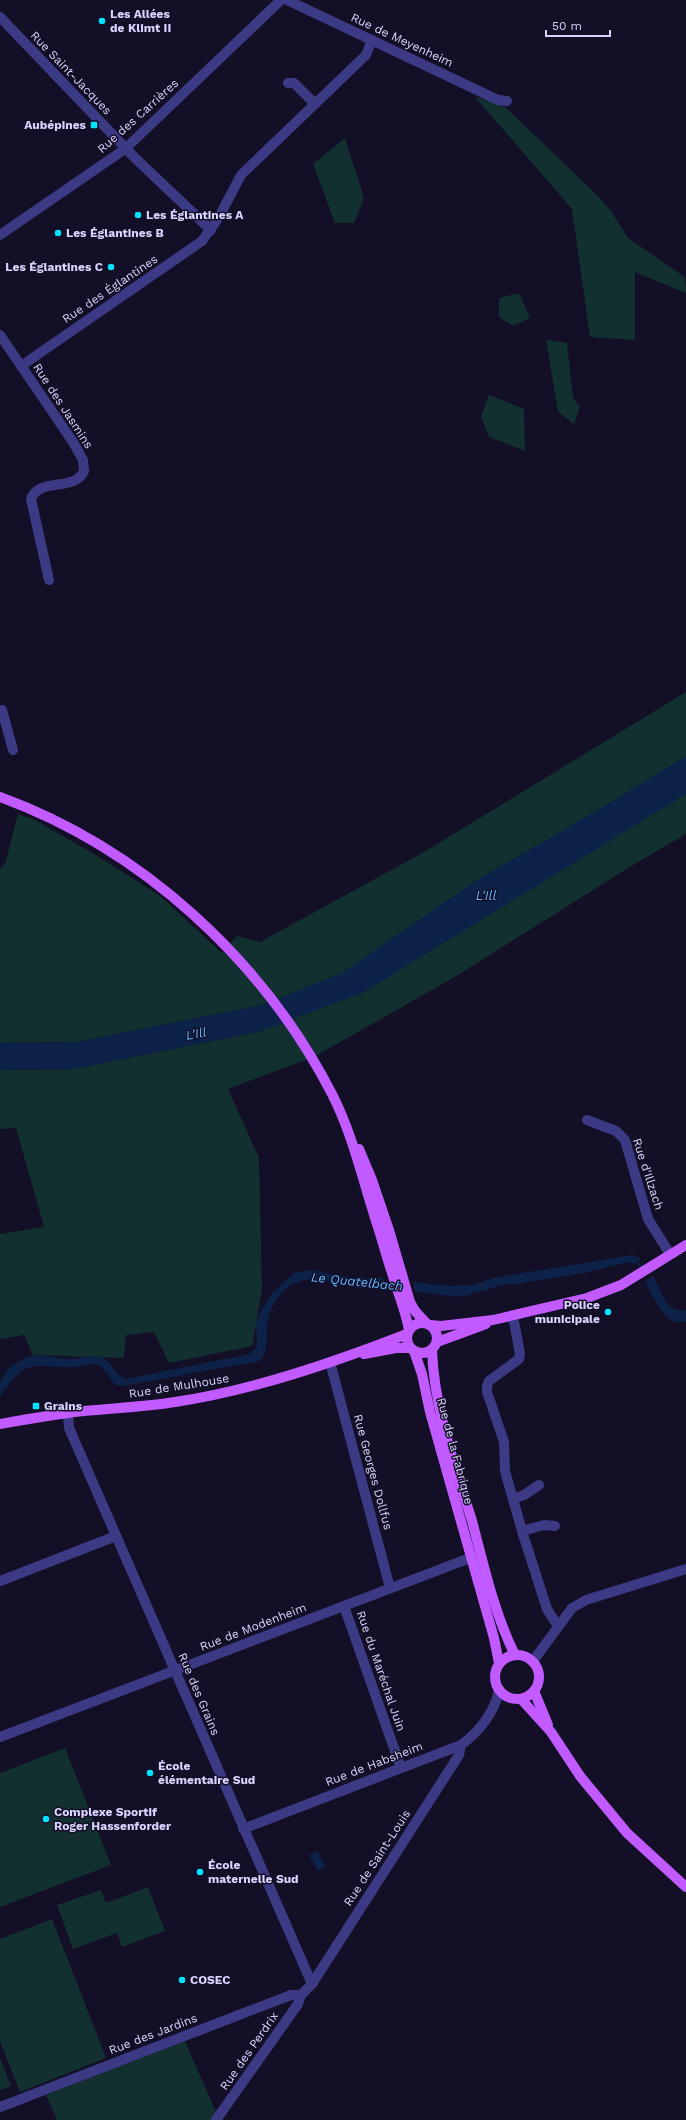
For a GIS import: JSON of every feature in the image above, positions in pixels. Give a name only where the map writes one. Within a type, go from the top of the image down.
[{"type":"main road","points":[[0,797],[25,806],[66,825],[99,844],[153,882],[208,928],[244,966],[272,1000],[309,1055],[333,1096],[347,1129],[403,1295],[412,1349],[423,1353],[434,1346],[493,1320]]},
{"type":"main road","points":[[408,1332],[416,1324],[441,1326],[493,1320],[594,1296],[638,1275],[686,1245]]},
{"type":"main road","points":[[403,1295],[415,1311],[436,1332],[434,1346]]},
{"type":"main road","name":"Rue de Mulhouse","points":[[0,1424],[68,1413],[138,1407],[210,1396],[242,1389],[358,1354],[408,1332]]},
{"type":"main road","name":"Rue de la Fabrique","points":[[434,1346],[433,1373],[440,1410],[480,1554],[505,1635],[515,1654]]},
{"type":"main road","name":"Rue de Mulhouse","points":[[358,1354],[372,1354],[396,1348],[412,1349]]},
{"type":"main road","name":"Rue de la Fabrique","points":[[412,1349],[422,1374],[430,1412],[470,1558],[494,1638],[499,1663]]},
{"type":"main road","points":[[470,1558],[480,1554]]},
{"type":"main road","points":[[521,1699],[534,1691],[537,1686],[539,1672],[533,1661],[528,1657],[515,1654],[506,1657],[499,1663],[495,1679],[499,1690],[507,1697],[521,1699],[551,1732],[580,1776],[627,1833],[686,1887]]},
{"type":"main road","points":[[534,1691],[551,1732]]},
{"type":"street","name":"Rue des Carrières","points":[[0,235],[125,149],[281,0]]},
{"type":"street","name":"Rue de Meyenheim","points":[[286,0],[498,100],[507,101]]},
{"type":"street","name":"Rue Saint-Jacques","points":[[0,17],[125,149],[210,230]]},
{"type":"street","name":"Rue des Églantines","points":[[21,366],[202,241],[210,230],[241,174],[366,55],[372,40]]},
{"type":"street","points":[[288,83],[294,83],[314,104]]},
{"type":"street","name":"Rue des Jasmins","points":[[0,335],[74,442],[83,460],[84,471],[77,480],[40,489],[33,493],[31,499],[49,580]]},
{"type":"street","points":[[4,710],[13,750]]},
{"type":"street","name":"Rue d'Illzach","points":[[586,1120],[616,1131],[626,1140],[648,1219],[670,1254]]},
{"type":"street","points":[[513,1316],[520,1354],[519,1359],[489,1381],[487,1386],[504,1442],[505,1471],[522,1531],[547,1609],[558,1626]]},
{"type":"street","name":"Rue Georges Dollfus","points":[[330,1362],[390,1588]]},
{"type":"street","name":"Rue des Grains","points":[[68,1413],[69,1428],[312,1984]]},
{"type":"street","points":[[513,1499],[524,1495],[539,1485]]},
{"type":"street","points":[[522,1531],[544,1525],[555,1526]]},
{"type":"street","points":[[0,1581],[116,1536]]},
{"type":"street","name":"Rue de Modenheim","points":[[0,1737],[470,1558]]},
{"type":"street","points":[[533,1661],[572,1608],[586,1600],[686,1569]]},
{"type":"street","name":"Rue du Maréchal Juin","points":[[344,1606],[402,1768]]},
{"type":"street","name":"Rue de Habsheim","points":[[243,1829],[461,1745],[472,1737],[481,1726],[497,1702],[499,1690]]},
{"type":"street","name":"Rue de Habsheim","points":[[497,1702],[507,1697]]},
{"type":"street","name":"Rue de Saint-Louis","points":[[312,1984],[459,1754],[461,1745]]},
{"type":"street","points":[[301,1995],[312,1984]]},
{"type":"street","name":"Rue des Jardins","points":[[0,2107],[291,1995],[301,1995]]},
{"type":"street","name":"Rue des Perdrix","points":[[216,2120],[298,2004],[301,1995]]},
{"type":"green space","points":[[475,97],[502,104],[594,192],[611,211],[628,238],[685,277],[686,293],[635,272],[635,340],[590,337],[572,209]]},
{"type":"green space","points":[[345,138],[364,198],[354,223],[335,223],[313,164]]},
{"type":"green space","points":[[519,293],[530,318],[513,326],[499,317],[499,298]]},
{"type":"green space","points":[[546,340],[567,343],[573,398],[580,407],[574,424],[558,412]]},
{"type":"green space","points":[[489,395],[524,409],[525,451],[489,437],[481,417]]},
{"type":"green space","points":[[686,692],[686,834],[633,865],[453,978],[314,1057],[228,1089],[259,1158],[262,1290],[252,1346],[169,1363],[154,1332],[126,1335],[124,1358],[33,1355],[24,1335],[0,1339],[0,1234],[44,1227],[16,1128],[0,1129],[0,1070],[73,1069],[262,1031],[277,999],[262,1005],[77,1042],[0,1043],[0,869],[5,864],[18,814],[35,820],[94,854],[159,895],[222,953],[237,936],[260,942],[424,852]]},
{"type":"green space","name":"Complexe Sportif Roger Hassenforder","points":[[65,1748],[111,1865],[0,1907],[0,1773]]},
{"type":"green space","points":[[148,1887],[165,1931],[122,1947],[117,1933],[73,1949],[57,1905],[101,1890],[106,1903]]},
{"type":"green space","points":[[52,1919],[106,2058],[20,2092],[0,2041],[0,1939]]},
{"type":"green space","points":[[185,2041],[219,2119],[218,2120],[57,2120],[46,2095]]},
{"type":"green space","points":[[0,2058],[11,2086],[0,2090]]},
{"type":"water","name":"L'Ill","points":[[686,756],[686,794],[364,992],[262,1031],[73,1069],[0,1070],[0,1043],[77,1042],[262,1005],[342,973],[477,880],[603,807]]},
{"type":"water","points":[[633,1255],[641,1259],[633,1264],[629,1262],[580,1274],[499,1286],[465,1296],[456,1297],[415,1291],[413,1282],[449,1286],[473,1285],[497,1277]]},
{"type":"water","points":[[315,1270],[349,1277],[383,1278],[387,1290],[359,1288],[316,1280],[302,1281],[294,1284],[282,1293],[273,1306],[268,1321],[264,1355],[259,1361],[123,1386],[115,1385],[104,1370],[97,1365],[73,1367],[38,1366],[31,1367],[18,1375],[0,1396],[0,1384],[5,1373],[10,1368],[28,1357],[40,1355],[76,1359],[97,1356],[107,1361],[121,1377],[125,1379],[250,1354],[257,1347],[256,1323],[261,1310],[273,1292],[295,1272]]},
{"type":"water","points":[[653,1276],[669,1305],[679,1311],[686,1310],[686,1321],[672,1321],[661,1310],[645,1282]]},
{"type":"water","points":[[318,1851],[325,1867],[318,1871],[309,1855]]},
{"type":"waterway","name":"Le Quatelbach","points":[[635,1260],[643,1269]]},
{"type":"place","name":"Les Allées de Klimt II","points":[[102,21]]},
{"type":"place","name":"Aubépines","points":[[94,125]]},
{"type":"place","name":"Les Églantines A","points":[[138,215]]},
{"type":"place","name":"Les Églantines B","points":[[58,233]]},
{"type":"place","name":"Les Églantines C","points":[[111,267]]},
{"type":"place","name":"Police municipale","points":[[608,1312]]},
{"type":"place","name":"Grains","points":[[36,1406]]},
{"type":"place","name":"École élémentaire Sud","points":[[150,1773]]},
{"type":"place","name":"Complexe Sportif Roger Hassenforder","points":[[46,1819]]},
{"type":"place","name":"École maternelle Sud","points":[[200,1872]]},
{"type":"place","name":"COSEC","points":[[182,1980]]}]
